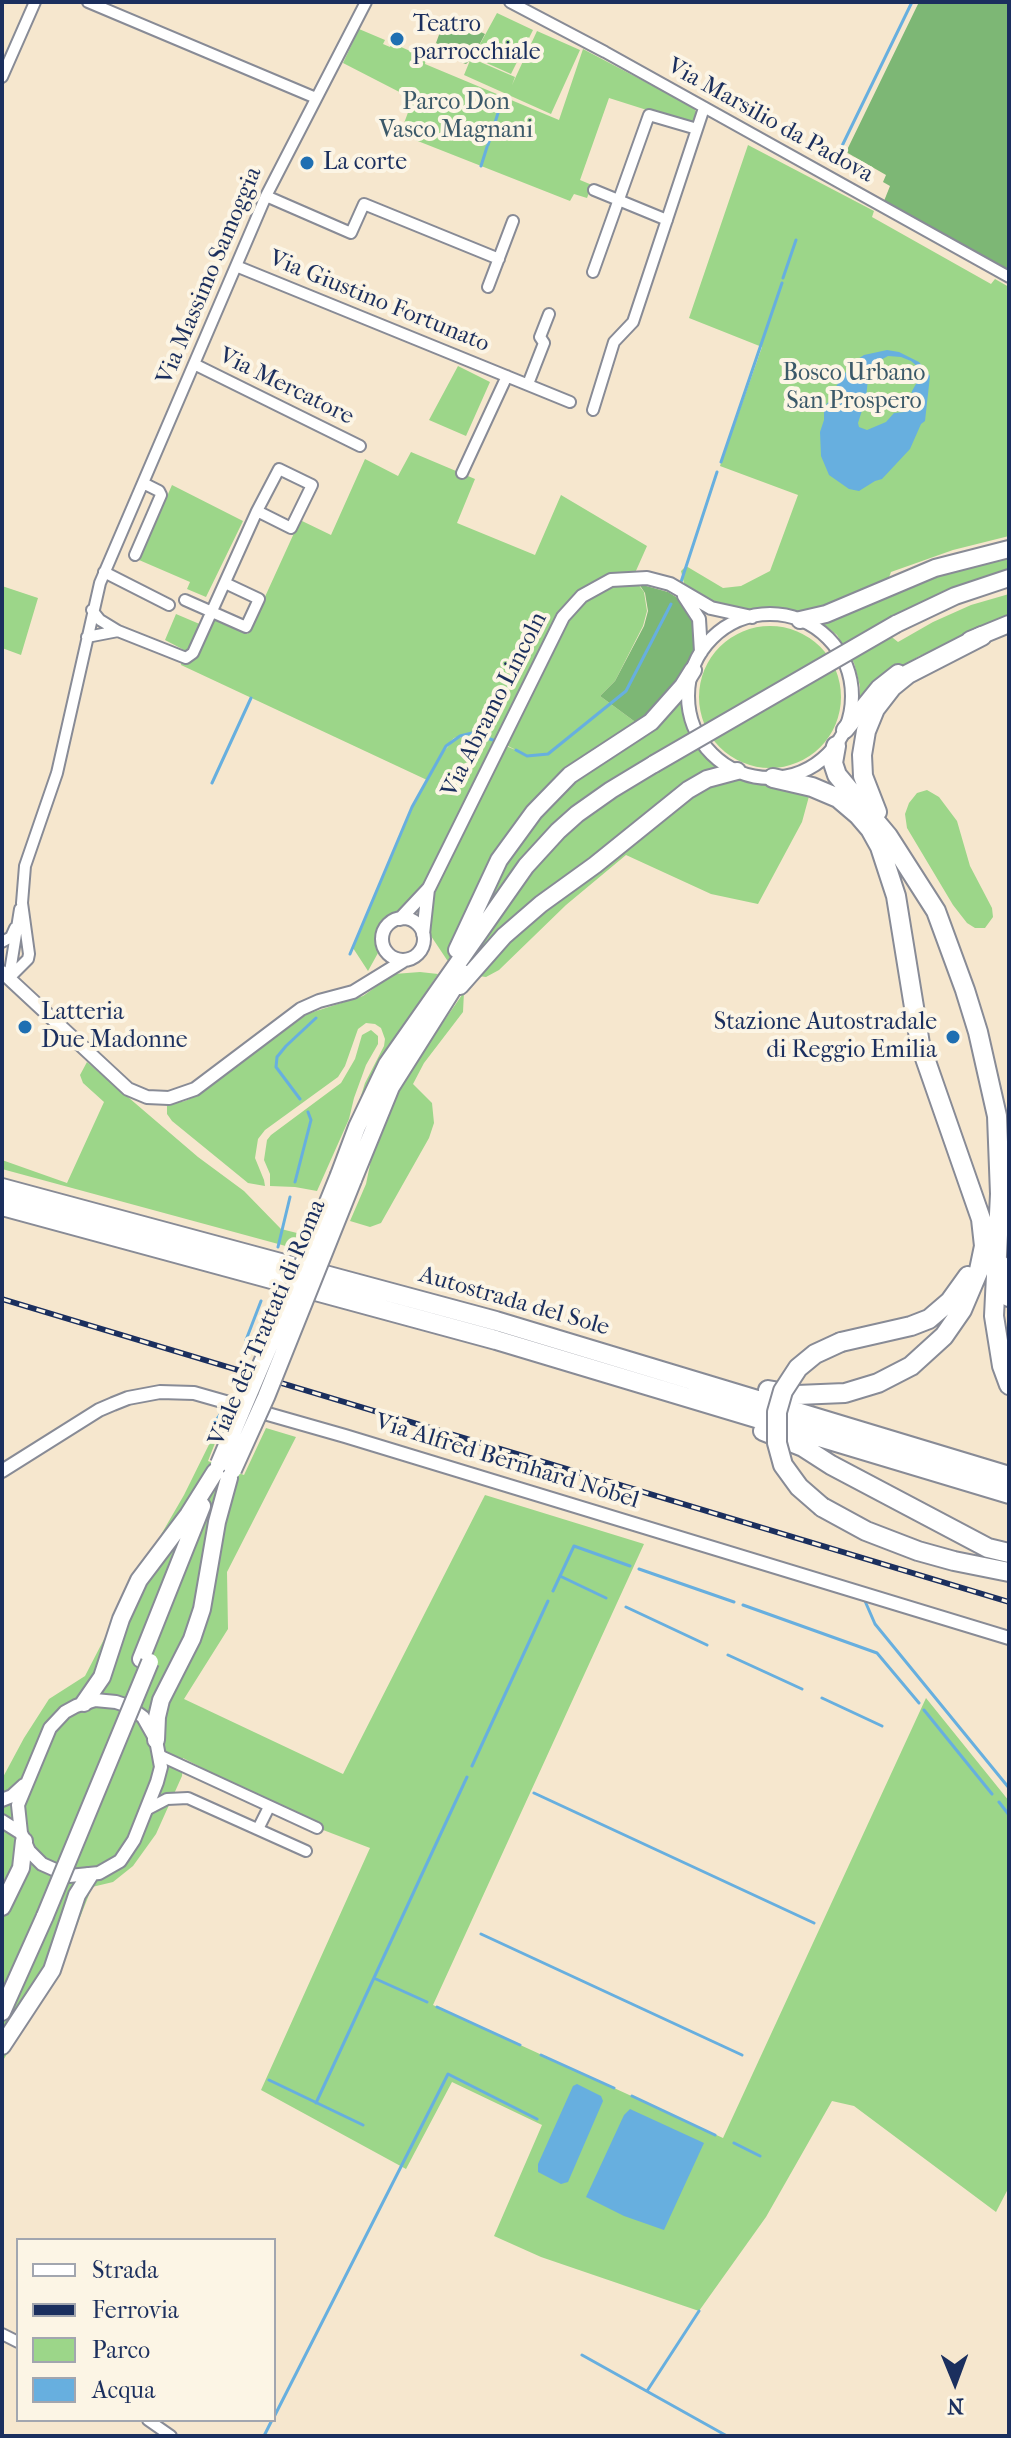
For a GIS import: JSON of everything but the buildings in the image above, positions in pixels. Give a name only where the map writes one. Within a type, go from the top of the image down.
[{"type":"highway","points":[[800,620],[826,614],[935,568],[1009,549]]},
{"type":"highway","name":"Viale dei Trattati di Roma","points":[[346,1177],[357,1127],[387,1064],[512,883],[558,831],[597,799],[657,768],[955,596],[1009,578]]},
{"type":"highway","name":"Viale dei Trattati di Roma","points":[[898,628],[961,603],[1009,589]]},
{"type":"highway","points":[[1009,624],[920,661],[879,688],[840,738],[833,763],[837,775],[888,836],[936,911],[978,1032],[997,1116],[1000,1194],[994,1316],[1002,1366],[1009,1385]]},
{"type":"highway","points":[[888,836],[863,776],[862,755],[870,720],[882,698],[900,680],[982,636]]},
{"type":"highway","points":[[428,1003],[453,959],[492,874],[520,830],[570,775],[651,722],[693,670]]},
{"type":"highway","name":"Viale dei Trattati di Roma","points":[[2,2012],[224,1471],[275,1333],[391,1087],[522,885],[552,851],[593,815],[657,768]]},
{"type":"highway","points":[[446,1002],[504,936],[541,904],[688,790],[716,775],[737,771]]},
{"type":"highway","points":[[654,1367],[725,1378],[797,1395],[845,1393],[867,1388],[911,1366],[936,1345],[962,1310],[983,1255],[981,1219],[920,1044],[896,896],[880,847],[864,822],[838,798],[812,787],[773,778]]},
{"type":"highway","name":"Autostrada del Sole","points":[[2,1188],[482,1317],[1009,1476]]},
{"type":"highway","name":"Autostrada del Sole","points":[[2,1206],[634,1380],[1009,1494]]},
{"type":"highway","points":[[981,1219],[971,1270],[945,1307],[929,1319],[911,1326],[841,1342],[815,1354],[798,1368],[783,1391],[777,1412],[777,1443],[783,1465],[799,1487],[822,1507],[866,1531],[918,1551],[1009,1572]]},
{"type":"highway","points":[[998,1256],[1009,1297]]},
{"type":"highway","points":[[634,1380],[803,1447],[988,1548],[1009,1553]]},
{"type":"highway","points":[[84,1703],[102,1677],[121,1619],[139,1580],[224,1471]]},
{"type":"highway","points":[[156,1740],[161,1700],[192,1639],[202,1609],[224,1471]]},
{"type":"highway","points":[[2,1907],[21,1868],[22,1837]]},
{"type":"highway","points":[[2,2046],[52,1970],[77,1895],[89,1876]]},
{"type":"highway","name":"Viale dei Trattati di Roma","points":[[2,1995],[42,1914]]},
{"type":"street","points":[[2,77],[35,2]]},
{"type":"street","points":[[88,2],[316,98]]},
{"type":"street","name":"Via Massimo Samoggia","points":[[10,979],[25,866],[57,773],[92,610],[104,572],[266,196],[366,2]]},
{"type":"street","name":"Via Marsilio da Padova","points":[[510,2],[1009,277]]},
{"type":"street","points":[[593,410],[614,342],[633,322],[704,108]]},
{"type":"street","points":[[593,272],[649,115],[697,129]]},
{"type":"street","points":[[594,190],[667,220]]},
{"type":"street","points":[[266,196],[351,233],[364,204],[499,259]]},
{"type":"street","points":[[488,287],[513,221]]},
{"type":"street","name":"Via Giustino Fortunato","points":[[236,266],[570,402]]},
{"type":"street","points":[[528,384],[544,343],[540,337],[549,314]]},
{"type":"street","name":"Via Mercatore","points":[[194,364],[360,446]]},
{"type":"street","name":"Via Giustino Fortunato","points":[[462,473],[507,376]]},
{"type":"street","points":[[92,610],[100,620],[118,631],[186,658],[193,653],[257,511],[279,469],[312,485],[291,528],[257,511]]},
{"type":"street","points":[[135,555],[161,495],[143,483]]},
{"type":"street","points":[[104,572],[169,605]]},
{"type":"street","name":"Via Abramo Lincoln","points":[[374,978],[384,947],[385,929],[400,919],[429,888],[540,661],[572,606],[592,588],[622,578],[647,578],[670,584],[711,608],[752,617]]},
{"type":"street","points":[[185,600],[246,627],[259,599],[225,583]]},
{"type":"street","points":[[679,591],[699,619],[701,652]]},
{"type":"street","points":[[781,615],[800,620],[828,638],[846,665],[852,698],[850,714],[840,738],[823,759],[791,775],[773,778],[737,771],[715,757],[695,729],[689,696],[693,670],[701,652],[723,629],[752,617],[781,615]]},
{"type":"street","points":[[87,637],[118,631]]},
{"type":"street","name":"Via Abramo Lincoln","points":[[10,979],[128,1089],[147,1097],[169,1098],[195,1089],[301,1009],[353,992],[419,954],[424,944],[429,888]]},
{"type":"street","name":"Via Massimo Samoggia","points":[[10,979],[24,965],[29,954],[22,903]]},
{"type":"street","points":[[400,919],[414,922],[423,934]]},
{"type":"street","name":"Via Massimo Samoggia","points":[[2,942],[11,937],[17,923]]},
{"type":"street","points":[[384,947],[392,957],[405,960]]},
{"type":"street","name":"Via Alfred Bernhard Nobel","points":[[2,1471],[113,1404],[160,1392],[194,1393],[1009,1638]]},
{"type":"street","points":[[105,1700],[128,1706],[143,1717],[156,1740],[161,1756],[160,1775],[134,1840],[120,1861],[107,1870],[89,1876],[69,1876],[49,1868],[29,1851],[22,1837],[18,1805],[50,1728],[65,1712],[84,1703],[105,1700]]},
{"type":"street","points":[[161,1756],[317,1828]]},
{"type":"street","points":[[2,1800],[12,1796],[26,1783]]},
{"type":"street","points":[[146,1810],[167,1799],[188,1798],[306,1851]]},
{"type":"street","points":[[258,1829],[269,1807]]},
{"type":"street","points":[[2,1821],[22,1837]]},
{"type":"street","points":[[151,2422],[171,2436]]},
{"type":"green space","points":[[919,2],[1009,2],[1009,270],[884,201],[890,186],[883,182],[886,175],[846,152]]},
{"type":"green space","points":[[497,13],[533,30],[511,74],[473,57]]},
{"type":"green space","points":[[454,18],[485,34],[466,64],[460,62],[462,56],[436,43],[440,32],[448,31]]},
{"type":"green space","name":"Parco Don Vasco Magnani","points":[[359,29],[385,40],[383,44],[390,47],[392,43],[426,58],[425,64],[559,120],[583,49],[693,107],[697,113],[694,125],[609,98],[580,180],[592,185],[587,198],[574,194],[570,201],[400,134],[413,99],[343,63]]},
{"type":"green space","points":[[537,31],[580,50],[551,114],[464,75],[471,58],[515,77],[512,85]]},
{"type":"green space","name":"Bosco Urbano San Prospero","points":[[748,145],[874,211],[872,217],[991,284],[995,279],[1009,287],[1009,536],[953,550],[891,572],[888,580],[837,604],[806,612],[777,608],[750,611],[722,608],[685,587],[681,571],[686,566],[723,588],[741,586],[770,571],[798,495],[720,466],[762,347],[689,318]]},
{"type":"green space","points":[[458,366],[490,382],[466,436],[429,420]]},
{"type":"green space","points":[[411,452],[475,479],[457,523],[535,555],[561,495],[647,546],[635,573],[602,578],[580,591],[562,610],[497,741],[472,732],[454,738],[445,747],[442,753],[455,739],[472,734],[494,741],[424,886],[398,915],[391,917],[379,929],[378,953],[368,971],[353,948],[427,780],[181,665],[184,650],[165,640],[176,614],[209,628],[214,619],[248,634],[300,520],[331,535],[365,459],[398,476]]},
{"type":"green space","points":[[172,485],[243,521],[206,597],[187,589],[190,582],[139,560]]},
{"type":"green space","points":[[1009,557],[1009,574],[888,634],[898,642],[971,605],[1009,594],[1009,620],[919,656],[876,683],[860,703],[860,686],[854,663],[837,635],[822,623],[913,584]]},
{"type":"green space","points":[[638,584],[644,592],[647,611],[643,626],[615,681],[600,696],[638,724],[686,688],[687,713],[693,730],[720,764],[745,776],[811,789],[802,822],[758,904],[711,894],[626,855],[566,905],[499,970],[486,977],[471,975],[447,960],[431,936],[429,908],[435,890],[506,746],[518,751],[506,745],[570,616],[589,598],[611,586]]},
{"type":"green space","points":[[639,584],[668,592],[689,609],[693,616],[696,644],[666,700],[638,724],[600,696],[615,681],[644,626],[648,611],[645,593]]},
{"type":"green space","points":[[2,586],[38,598],[21,655],[2,648]]},
{"type":"green space","points":[[770,626],[797,631],[820,647],[836,670],[841,697],[836,724],[820,747],[797,763],[770,768],[743,763],[720,747],[704,724],[699,697],[704,670],[720,647],[743,631]]},
{"type":"green space","points":[[927,790],[939,797],[957,821],[970,866],[992,908],[993,917],[985,928],[975,928],[967,923],[907,828],[905,814],[909,803],[917,793]]},
{"type":"green space","points":[[394,974],[438,974],[395,1038],[359,1102],[384,1046],[381,1028],[375,1024],[366,1023],[358,1029],[338,1077],[265,1130],[258,1139],[255,1158],[265,1186],[248,1183],[167,1114],[167,1105],[196,1096],[307,1014],[363,996]]},
{"type":"green space","points":[[464,992],[463,1012],[424,1063],[413,1084],[432,1103],[434,1123],[429,1138],[381,1223],[370,1227],[350,1221],[366,1184],[375,1141],[392,1103],[406,1076]]},
{"type":"green space","points":[[371,1030],[378,1036],[378,1044],[366,1065],[349,1119],[317,1191],[270,1186],[270,1174],[264,1160],[267,1140],[341,1083],[355,1059],[362,1035]]},
{"type":"green space","points":[[87,1062],[198,1157],[244,1191],[281,1229],[297,1233],[293,1248],[2,1169],[2,1160],[67,1183],[104,1102],[83,1083],[80,1075]]},
{"type":"green space","points":[[235,1392],[208,1461],[244,1475],[266,1428],[296,1437],[227,1572],[228,1629],[184,1699],[343,1774],[485,1495],[644,1544],[433,2005],[723,2138],[926,1698],[1009,1801],[1009,2187],[996,2212],[854,2106],[832,2101],[766,2217],[699,2311],[541,2257],[494,2236],[542,2125],[452,2082],[406,2169],[261,2090],[370,1848],[318,1828],[183,1758],[182,1776],[156,1834],[133,1866],[113,1882],[92,1887],[59,1971],[2,2062],[2,1779],[49,1699],[85,1676],[133,1583],[184,1495]]},
{"type":"water","points":[[887,350],[899,352],[919,362],[930,376],[925,421],[910,449],[882,479],[859,491],[849,489],[829,475],[821,456],[820,432],[824,407],[852,363],[864,355]],"holes":[[[888,356],[901,357],[918,367],[920,377],[912,391],[910,404],[904,412],[894,413],[886,422],[867,430],[859,427],[868,379],[877,362]]]},
{"type":"water","points":[[577,2084],[601,2096],[603,2101],[568,2182],[561,2184],[538,2172],[538,2164],[573,2086]]},
{"type":"water","points":[[630,2109],[704,2143],[664,2230],[624,2216],[586,2197],[624,2115]]},
{"type":"waterway","points":[[841,148],[912,2]]},
{"type":"waterway","points":[[488,145],[503,97]]},
{"type":"waterway","points":[[481,166],[487,147]]},
{"type":"waterway","points":[[783,278],[796,240]]},
{"type":"waterway","points":[[721,462],[782,283]]},
{"type":"waterway","points":[[681,582],[717,472]]},
{"type":"waterway","points":[[516,750],[527,756],[548,754],[626,691],[671,604]]},
{"type":"waterway","points":[[212,783],[251,698]]},
{"type":"waterway","points":[[350,954],[412,807],[446,746],[460,736],[472,733],[493,740]]},
{"type":"waterway","points":[[300,1099],[276,1067],[277,1057],[316,1018]]},
{"type":"waterway","points":[[295,1182],[311,1120],[308,1112]]},
{"type":"waterway","points":[[278,1247],[290,1197]]},
{"type":"waterway","points":[[246,1340],[261,1301]]},
{"type":"waterway","points":[[208,1432],[221,1413]]},
{"type":"waterway","points":[[553,1591],[574,1546],[630,1566]]},
{"type":"waterway","points":[[639,1569],[734,1602]]},
{"type":"waterway","points":[[560,1576],[606,1598]]},
{"type":"waterway","points":[[472,1766],[548,1601]]},
{"type":"waterway","points":[[865,1601],[875,1624],[1009,1788]]},
{"type":"waterway","points":[[743,1605],[877,1653],[919,1703]]},
{"type":"waterway","points":[[626,1607],[707,1645]]},
{"type":"waterway","points":[[728,1655],[802,1689]]},
{"type":"waterway","points":[[822,1698],[882,1726]]},
{"type":"waterway","points":[[924,1710],[992,1794]]},
{"type":"waterway","points":[[316,2103],[467,1777]]},
{"type":"waterway","points":[[534,1793],[814,1923]]},
{"type":"waterway","points":[[999,1802],[1009,1815]]},
{"type":"waterway","points":[[481,1934],[742,2055]]},
{"type":"waterway","points":[[376,1979],[427,2002]]},
{"type":"waterway","points":[[437,2007],[520,2045]]},
{"type":"waterway","points":[[541,2055],[614,2088]]},
{"type":"waterway","points":[[276,2413],[448,2074],[537,2119]]},
{"type":"waterway","points":[[269,2080],[363,2125]]},
{"type":"waterway","points":[[632,2096],[715,2135]]},
{"type":"waterway","points":[[734,2143],[760,2156]]},
{"type":"waterway","points":[[647,2391],[699,2311]]},
{"type":"waterway","points":[[582,2355],[727,2436]]},
{"type":"waterway","points":[[264,2436],[271,2422]]},
{"type":"railway","points":[[2,1299],[1009,1602]]},
{"type":"place","name":"Teatro parrocchiale","points":[[397,39]]},
{"type":"place","name":"La corte","points":[[307,163]]},
{"type":"place","name":"Latteria Due Madonne","points":[[25,1027]]},
{"type":"place","name":"Stazione Autostradale di Reggio Emilia","points":[[953,1037]]}]
